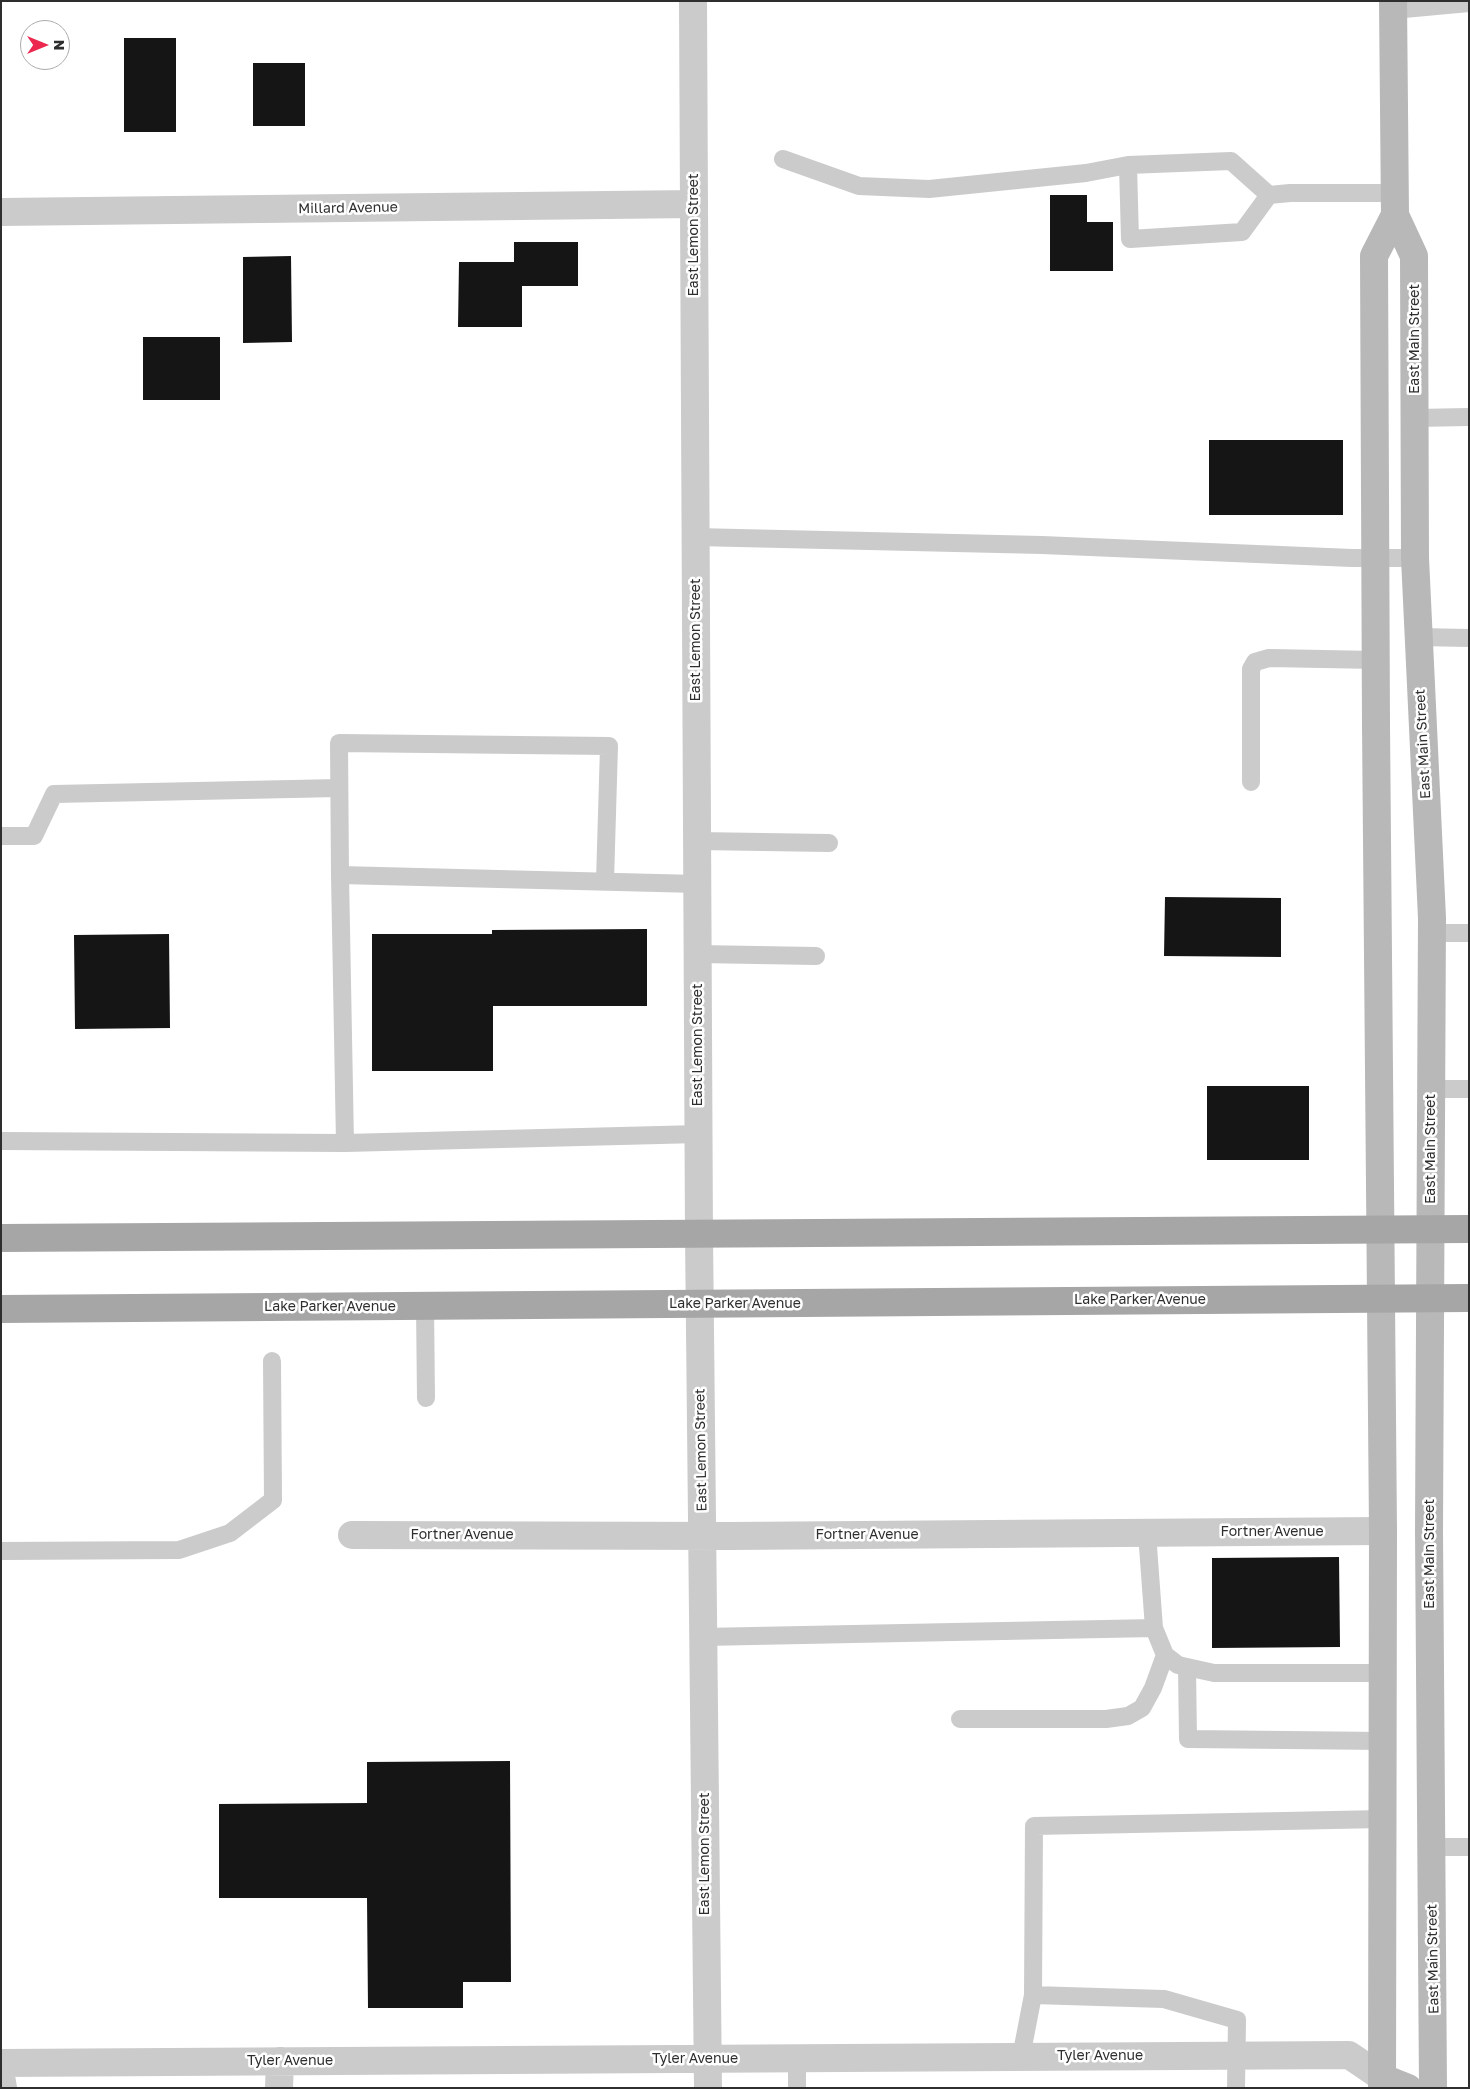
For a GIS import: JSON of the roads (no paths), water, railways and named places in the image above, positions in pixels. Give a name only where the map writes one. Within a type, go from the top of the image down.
[{"type":"main road","name":"East Main Street","points":[[1393,6],[1394,204],[1414,256],[1415,558],[1432,933],[1429,1540],[1433,2088]]},
{"type":"main road","name":"East Main Street","points":[[1382,2083],[1382,1532],[1374,256],[1394,204]]},
{"type":"main road","points":[[1,1238],[1469,1229]]},
{"type":"main road","name":"Lake Parker Avenue","points":[[1,1309],[1469,1298]]},
{"type":"main road","points":[[1382,2083],[1408,2088]]},
{"type":"street","name":"East Lemon Street","points":[[693,1],[698,1235],[708,2088]]},
{"type":"street","name":"Millard Avenue","points":[[1,212],[694,204]]},
{"type":"street","name":"Fortner Avenue","points":[[352,1534],[702,1536],[1382,1532]]},
{"type":"street","name":"Tyler Avenue","points":[[1,2063],[280,2075],[707,2059],[1349,2055],[1382,2083]]},
{"type":"street","points":[[1,2076],[3,2088]]},
{"type":"lane","points":[[1393,6],[1469,3]]},
{"type":"lane","points":[[784,159],[859,186],[929,189],[1086,173],[1128,165],[1231,161],[1269,195],[1290,193],[1394,204]]},
{"type":"lane","points":[[1128,165],[1130,239],[1242,232],[1269,195]]},
{"type":"lane","points":[[1415,418],[1469,417]]},
{"type":"lane","points":[[695,537],[1042,545],[1415,558]]},
{"type":"lane","points":[[1418,636],[1469,638]]},
{"type":"lane","points":[[1251,782],[1251,669],[1256,662],[1269,658],[1376,660]]},
{"type":"lane","points":[[345,1144],[339,743],[609,746],[605,881]]},
{"type":"lane","points":[[1,836],[34,836],[54,794],[339,788]]},
{"type":"lane","points":[[697,840],[828,843]]},
{"type":"lane","points":[[340,875],[697,884]]},
{"type":"lane","points":[[1432,933],[1469,933]]},
{"type":"lane","points":[[698,954],[816,956]]},
{"type":"lane","points":[[1431,1089],[1469,1089]]},
{"type":"lane","points":[[1,1142],[345,1144],[698,1134]]},
{"type":"lane","points":[[425,1306],[426,1398]]},
{"type":"lane","points":[[1,1551],[179,1550],[230,1533],[273,1500],[272,1361]]},
{"type":"lane","points":[[1147,1533],[1154,1628],[1165,1655],[1178,1665],[1214,1674],[1382,1673]]},
{"type":"lane","points":[[703,1637],[1154,1628]]},
{"type":"lane","points":[[960,1719],[1106,1719],[1128,1716],[1142,1708],[1153,1688],[1165,1655]]},
{"type":"lane","points":[[1187,1667],[1188,1739],[1382,1741]]},
{"type":"lane","points":[[1021,2057],[1033,1995],[1034,1826],[1382,1819]]},
{"type":"lane","points":[[1432,1847],[1469,1847]]},
{"type":"lane","points":[[1033,1995],[1164,1999],[1237,2020],[1238,2056],[1236,2088]]},
{"type":"lane","points":[[797,2058],[797,2088]]}]
